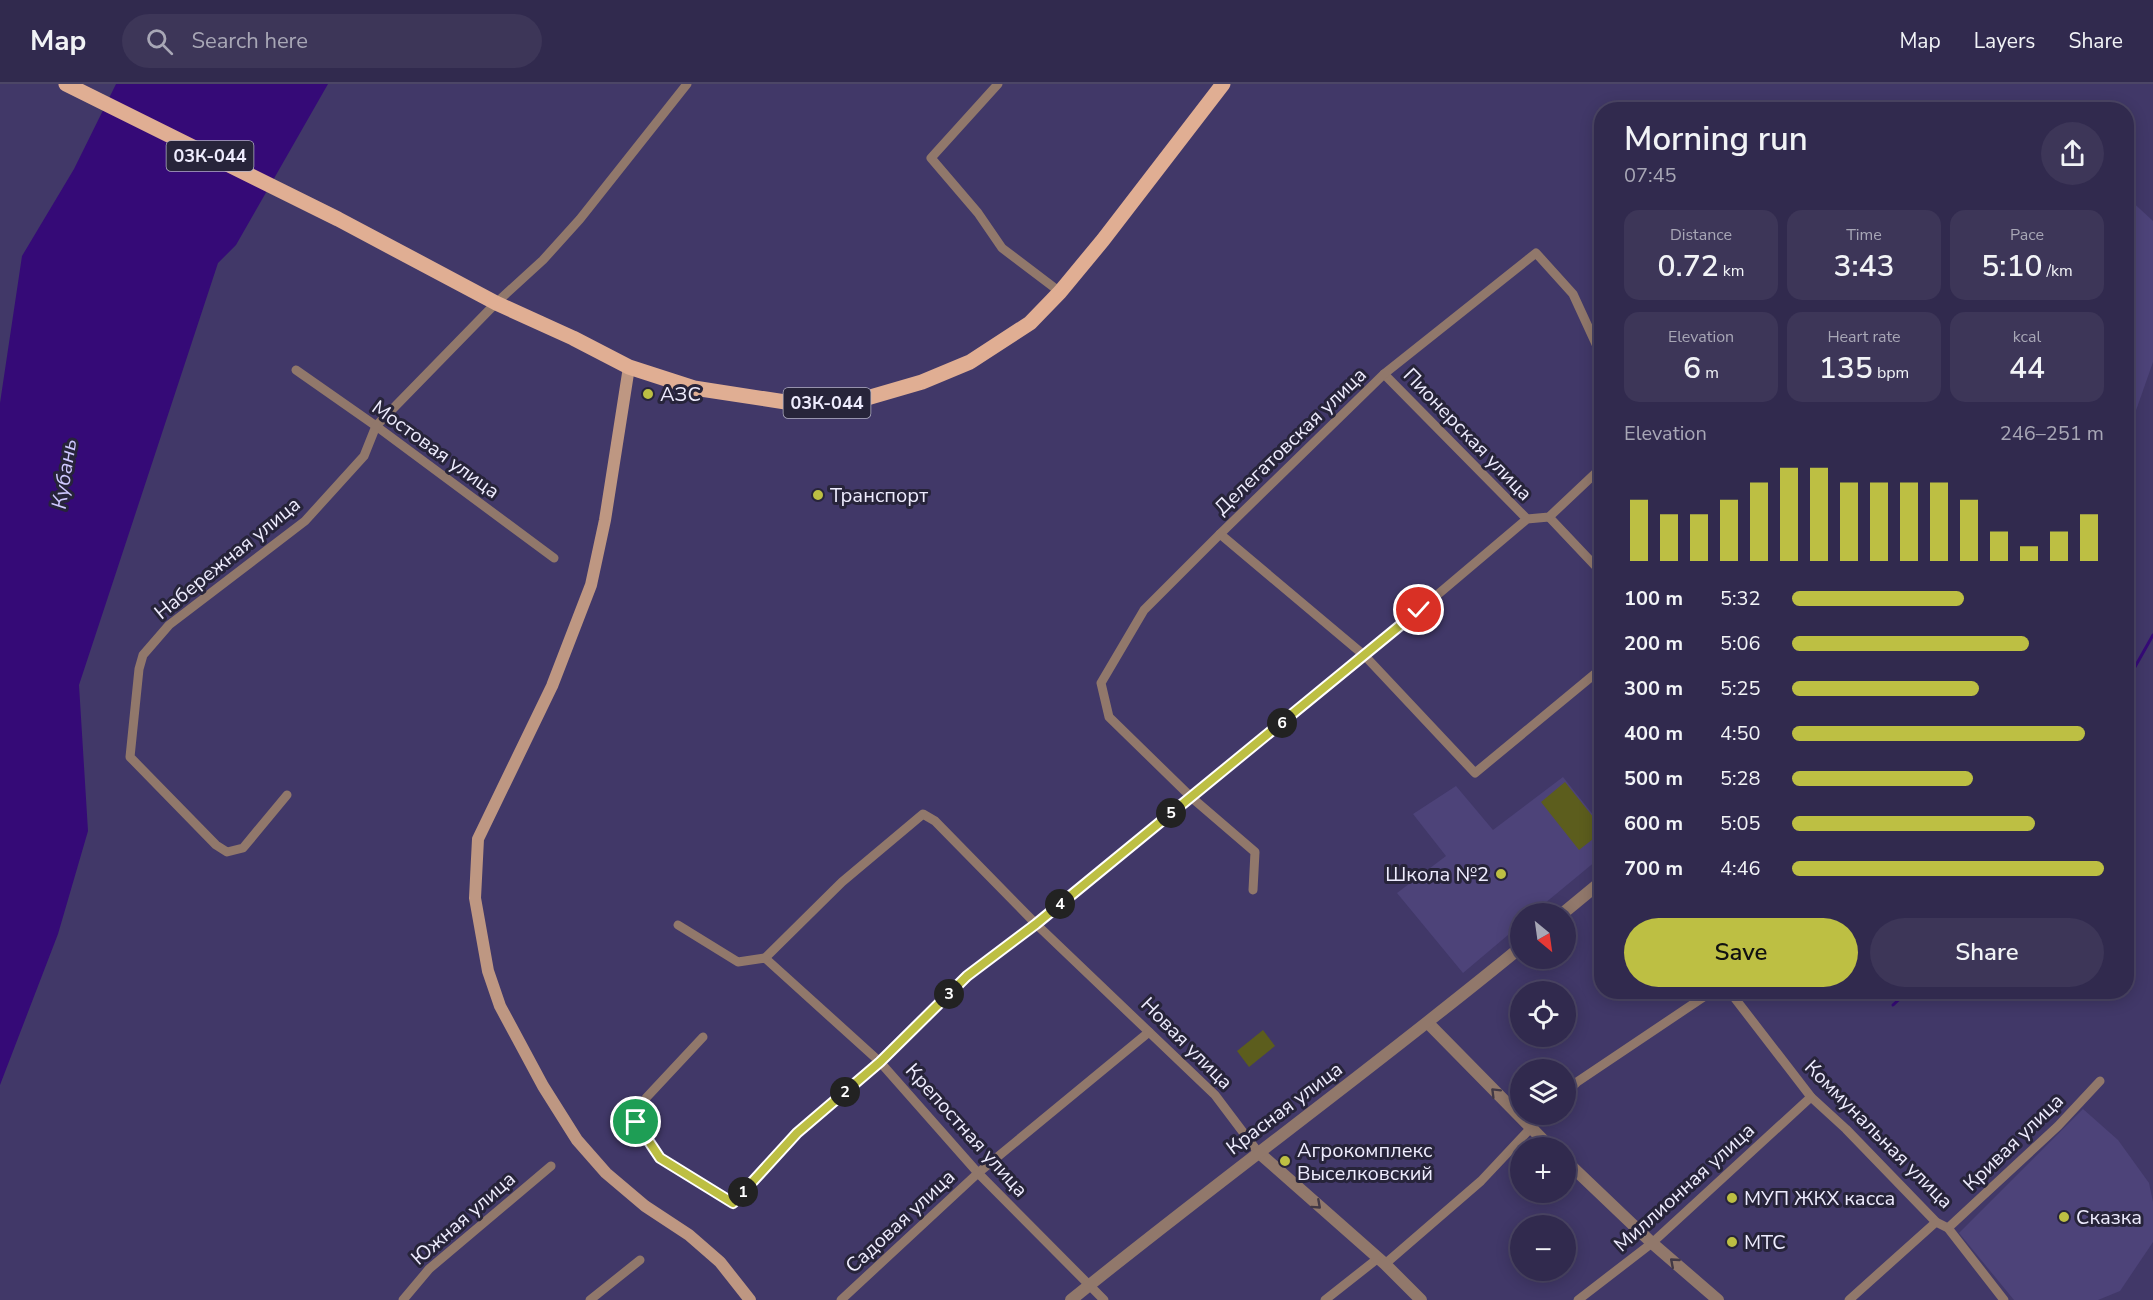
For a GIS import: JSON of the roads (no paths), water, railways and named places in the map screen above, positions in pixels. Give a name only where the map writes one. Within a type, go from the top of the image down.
[{"type":"main road","name":"03К-044","points":[[66,84],[338,219],[496,303],[573,338],[629,367],[694,388],[792,403],[834,403],[867,398],[922,382],[970,362],[1030,324],[1103,240],[1222,84]]},
{"type":"main road","points":[[629,367],[605,520],[591,585],[552,686],[478,839],[475,898],[488,971],[500,1006],[543,1086],[577,1140],[606,1173],[645,1206],[689,1235],[720,1262],[750,1300]]},
{"type":"street","name":"Набережная улица","points":[[287,795],[243,848],[227,852],[216,845],[130,757],[143,656],[170,625],[305,521],[364,456],[376,426],[496,303],[543,260],[580,219],[687,84]]},
{"type":"street","points":[[998,84],[931,158],[978,213],[1002,248],[1060,292]]},
{"type":"street","name":"Делегатовская улица","points":[[1191,796],[1109,717],[1101,683],[1144,610],[1384,374],[1536,253],[1573,294],[1594,340]]},
{"type":"street","name":"Мостовая улица","points":[[296,370],[376,426],[554,558]]},
{"type":"street","name":"Пионерская улица","points":[[1384,374],[1527,519]]},
{"type":"street","points":[[703,1037],[646,1098],[636,1122],[660,1158],[733,1203],[797,1133],[880,1062],[967,976],[1036,924],[1365,656],[1527,519],[1549,517],[1594,475]]},
{"type":"street","name":"Пионерская улица","points":[[1549,517],[1594,565]]},
{"type":"street","points":[[1220,534],[1365,656],[1475,773],[1594,675]]},
{"type":"street","points":[[1191,796],[1255,852],[1253,890]]},
{"type":"street","name":"Новая улица","points":[[765,958],[842,882],[923,814],[935,821],[1036,924],[1215,1095],[1258,1152],[1381,1261],[1420,1300]]},
{"type":"street","points":[[1575,903],[1594,888]]},
{"type":"street","points":[[678,925],[738,962],[765,958]]},
{"type":"street","name":"Красная улица","points":[[1071,1300],[1258,1152],[1428,1023],[1510,956]]},
{"type":"street","name":"Крепостная улица","points":[[765,958],[880,1062],[978,1173],[1104,1300]]},
{"type":"street","points":[[1576,1083],[1701,999]]},
{"type":"street","name":"Коммунальная улица","points":[[1735,999],[1811,1097],[1846,1129],[1936,1222],[1948,1228],[2004,1300]]},
{"type":"street","points":[[1428,1023],[1540,1137]]},
{"type":"street","name":"Садовая улица","points":[[841,1300],[978,1173],[1149,1032]]},
{"type":"street","name":"Кривая улица","points":[[1948,1228],[2058,1126],[2100,1081]]},
{"type":"street","name":"Миллионная улица","points":[[1578,1300],[1652,1243],[1811,1097]]},
{"type":"street","points":[[1325,1300],[1381,1261],[1481,1181],[1534,1125]]},
{"type":"street","name":"Южная улица","points":[[403,1300],[429,1269],[551,1166]]},
{"type":"street","points":[[1576,1171],[1652,1243],[1718,1300]]},
{"type":"street","points":[[1849,1300],[1936,1222]]},
{"type":"street","points":[[590,1300],[640,1260]]},
{"type":"water","name":"Кубань","points":[[116,84],[328,84],[236,245],[218,263],[79,685],[88,831],[58,934],[0,1085],[0,403],[22,256],[74,169]]},
{"type":"waterway","points":[[2134,669],[2153,635]]},
{"type":"waterway","points":[[1893,1005],[1899,999]]},
{"type":"place","name":"АЗС","points":[[648,394]]},
{"type":"place","name":"Транспорт","points":[[818,495]]},
{"type":"place","name":"Школа №2","points":[[1501,874]]},
{"type":"place","name":"Агрокомплекс Выселковский","points":[[1285,1161]]},
{"type":"place","name":"МУП ЖКХ касса","points":[[1732,1198]]},
{"type":"place","name":"Сказка","points":[[2064,1217]]},
{"type":"place","name":"МТС","points":[[1732,1242]]}]
